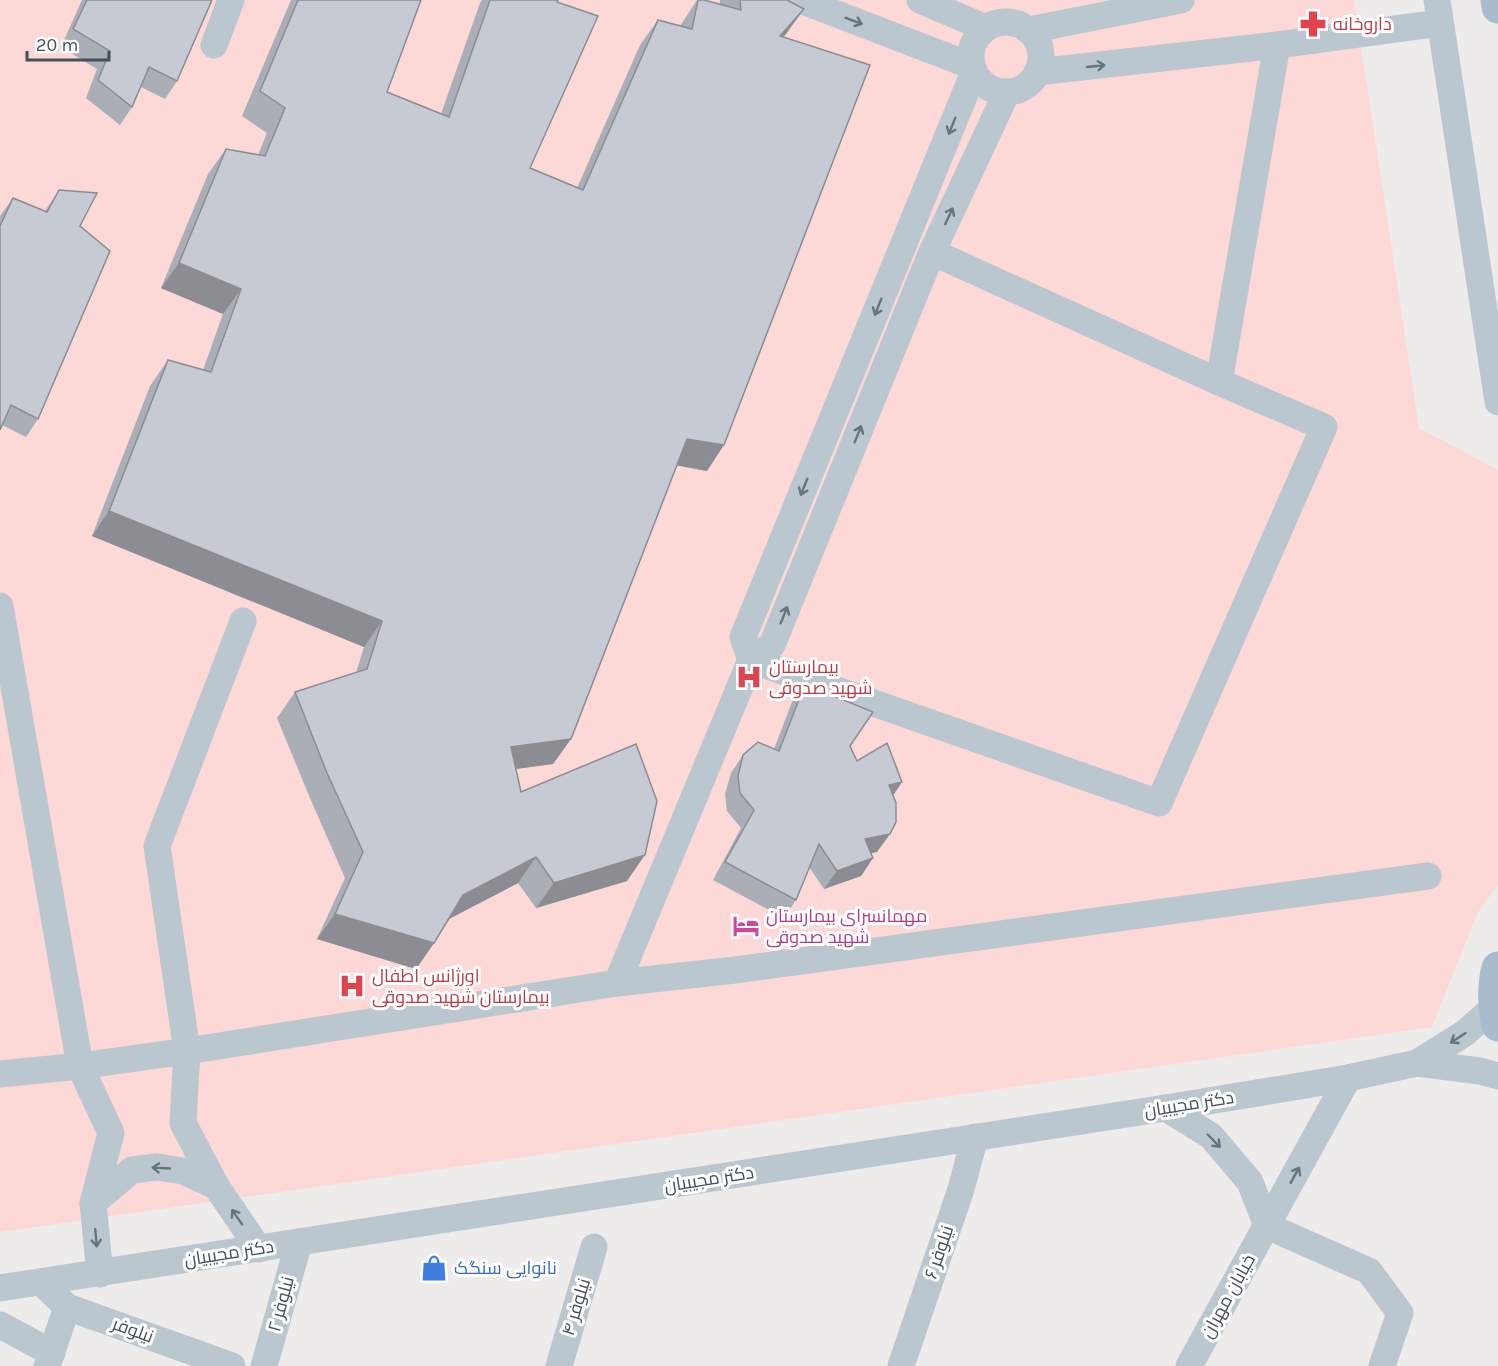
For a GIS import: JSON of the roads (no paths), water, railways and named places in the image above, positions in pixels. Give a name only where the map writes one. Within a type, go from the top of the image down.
[{"type":"main road","points":[[1497,0],[1498,7]]},
{"type":"main road","points":[[1496,1016],[1495,978],[1498,968]]},
{"type":"street","points":[[214,45],[231,0]]},
{"type":"street","points":[[800,0],[973,69]]},
{"type":"street","points":[[920,0],[986,28]]},
{"type":"street","points":[[1029,30],[1181,0]]},
{"type":"street","points":[[1037,72],[1277,45],[1439,12],[1498,402]]},
{"type":"street","points":[[1000,22],[1016,23],[1029,30],[1038,43],[1041,57],[1037,72],[1025,86],[1007,92],[994,90],[982,83],[973,69],[971,51],[976,38],[986,28],[1000,22]]},
{"type":"street","points":[[1219,382],[1277,45]]},
{"type":"street","points":[[751,660],[743,637],[973,69]]},
{"type":"street","points":[[617,983],[751,660],[772,645],[932,252],[1007,92]]},
{"type":"street","points":[[751,660],[1159,803],[1324,427],[932,252]]},
{"type":"street","points":[[0,606],[80,1066],[111,1133],[93,1203],[100,1274]]},
{"type":"street","points":[[243,621],[157,846],[187,1052],[183,1123],[216,1186],[259,1249]]},
{"type":"street","points":[[0,1074],[187,1052],[617,983],[735,970],[1428,876]]},
{"type":"street","points":[[1417,1063],[1496,1016]]},
{"type":"street","points":[[1417,1063],[1480,1071],[1498,1076]]},
{"type":"street","name":"دکتر مجیبیان","points":[[0,1288],[1166,1108],[1348,1078],[1417,1063]]},
{"type":"street","name":"خیابان مهران","points":[[1189,1366],[1348,1078]]},
{"type":"street","points":[[1166,1108],[1211,1136],[1250,1182],[1267,1226],[1369,1271],[1400,1313],[1382,1366]]},
{"type":"street","name":"نیلوفر ۶","points":[[901,1366],[961,1189],[975,1137]]},
{"type":"street","points":[[93,1203],[132,1170],[158,1167],[183,1171],[216,1186]]},
{"type":"street","name":"نیلوفر ۲","points":[[264,1366],[298,1242]]},
{"type":"street","name":"نیلوفر ۴","points":[[559,1366],[594,1247]]},
{"type":"street","name":"نیلوفر","points":[[42,1282],[68,1307],[232,1366]]},
{"type":"street","points":[[0,1325],[49,1360],[68,1307]]},
{"type":"place","name":"داروخانه","points":[[1313,24]]},
{"type":"place","name":"بیمارستان شهید صدوقی","points":[[749,677]]},
{"type":"place","name":"مهمانسرای بیمارستان شهید صدوقی","points":[[746,926]]},
{"type":"place","name":"اورژانس اطفال بیمارستان شهید صدوقی","points":[[352,986]]},
{"type":"place","name":"نانوایی سنگک","points":[[434,1268]]}]
